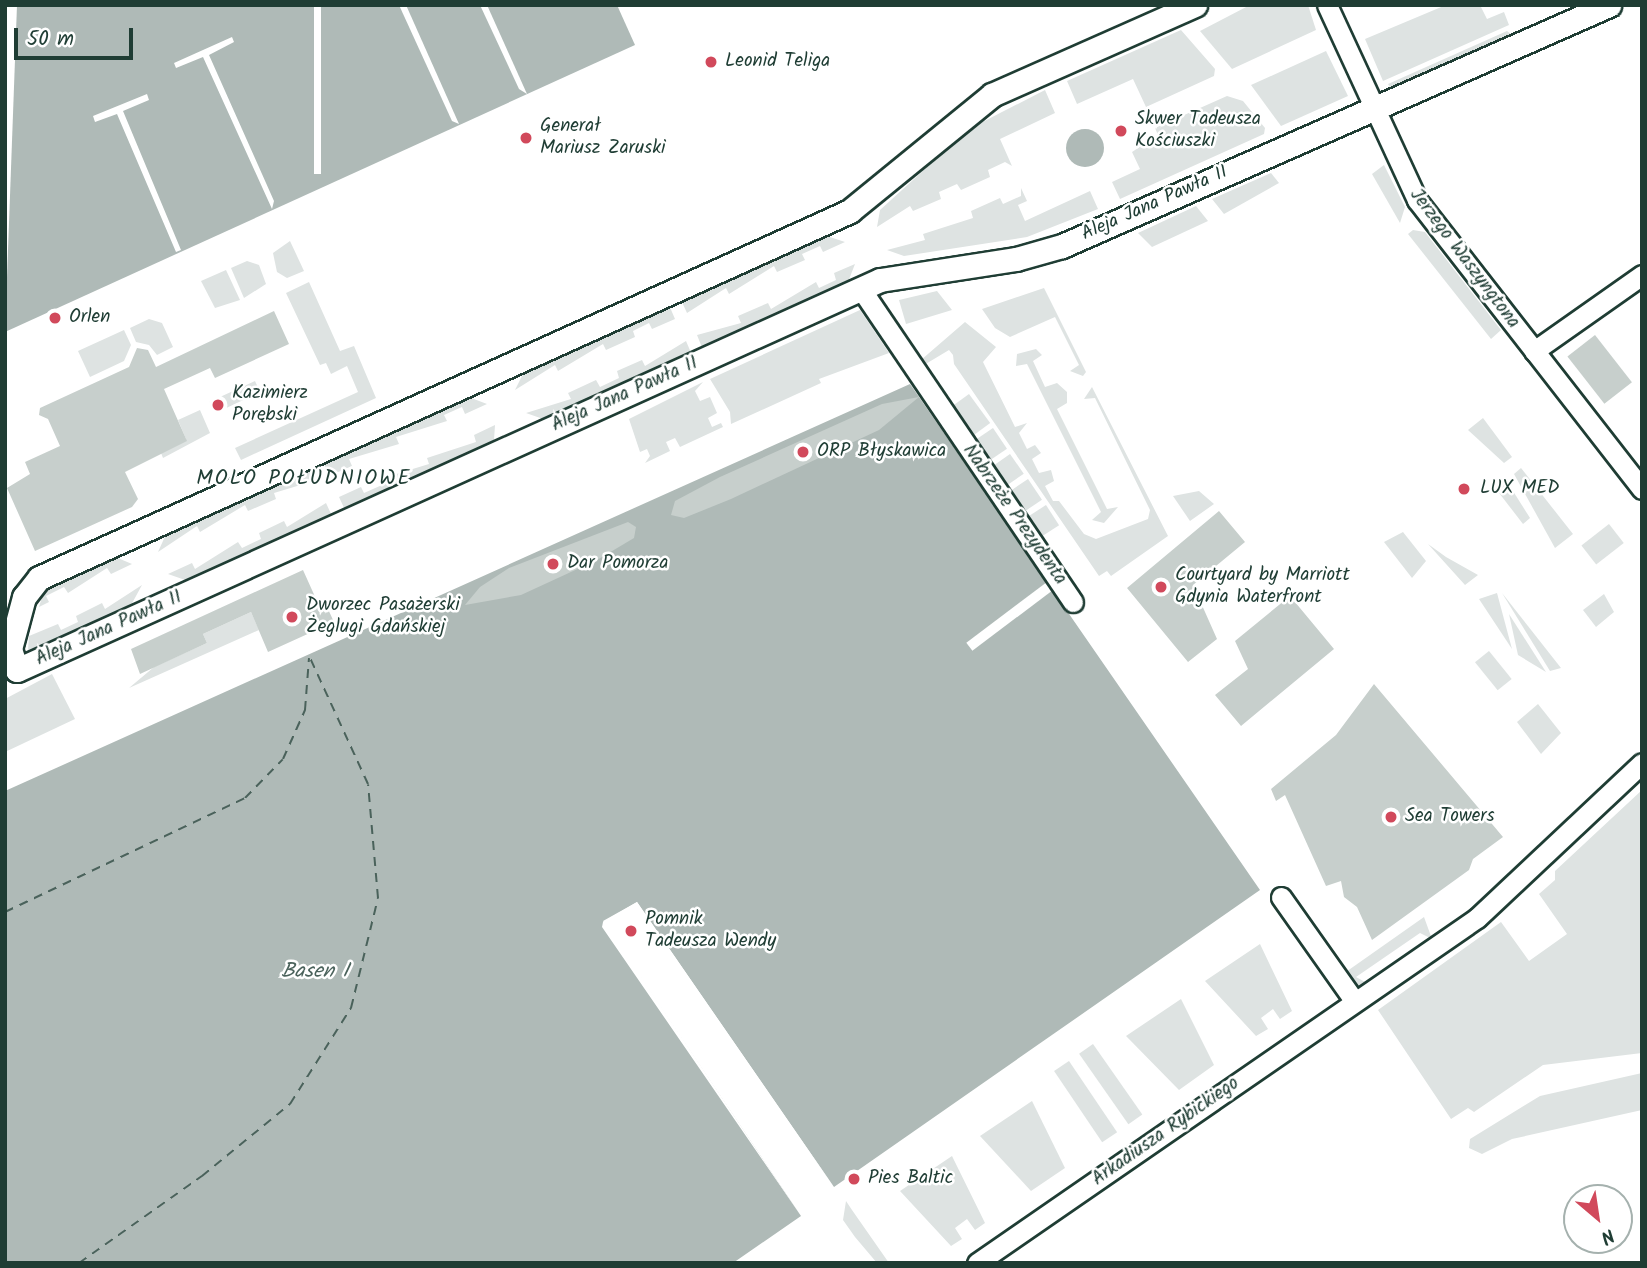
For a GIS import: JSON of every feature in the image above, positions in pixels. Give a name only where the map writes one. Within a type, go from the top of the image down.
[{"type":"street","name":"Aleja Jana Pawła II","points":[[1195,5],[992,95],[850,211],[39,579],[24,597],[11,659],[17,670],[880,280],[1038,255],[1372,107]]},
{"type":"street","name":"Jerzego Waszyngtona","points":[[1327,5],[1417,201],[1642,489]]},
{"type":"street","points":[[1372,107],[1609,5]]},
{"type":"street","points":[[1534,351],[1642,275]]},
{"type":"street","name":"Nabrzeże Prezydenta","points":[[861,289],[1073,602]]},
{"type":"street","name":"Arkadiusza Rybickiego","points":[[977,1263],[1491,906],[1642,763]]},
{"type":"street","points":[[1281,897],[1355,1002]]},
{"type":"shaded area","points":[[1250,5],[1308,5],[1316,30],[1232,69],[1200,31]]},
{"type":"shaded area","points":[[1446,5],[1480,5],[1487,19],[1504,12],[1509,25],[1383,81],[1365,39]]},
{"type":"shaded area","points":[[1181,30],[1215,69],[1214,76],[1146,107],[1133,79],[1077,104],[1067,81]]},
{"type":"shaded area","points":[[1507,31],[1511,34],[1390,87],[1388,84]]},
{"type":"shaded area","points":[[1326,51],[1348,96],[1281,126],[1251,85]]},
{"type":"shaded area","points":[[1045,90],[1055,113],[1000,139],[1012,166],[1005,162],[988,170],[990,177],[961,190],[957,184],[939,192],[941,199],[913,211],[910,206],[877,227],[880,210],[969,129]]},
{"type":"shaded area","points":[[1227,96],[1243,101],[1265,128],[1264,134],[1120,199],[1112,182],[1140,169],[1132,152],[1158,135],[1155,128]]},
{"type":"shaded area","points":[[1384,165],[1405,207],[1400,223],[1372,174]]},
{"type":"shaded area","points":[[1271,173],[1279,183],[1224,214],[1212,199]]},
{"type":"shaded area","points":[[1021,188],[1027,201],[1018,205],[1025,221],[1090,191],[1098,209],[1027,237],[904,256],[887,250],[925,240],[923,234],[973,218],[971,211],[1000,198],[1003,204],[1021,196]]},
{"type":"shaded area","points":[[1196,206],[1208,221],[1152,247],[1138,233]]},
{"type":"shaded area","points":[[1413,230],[1425,232],[1501,330],[1491,339],[1408,234]]},
{"type":"shaded area","points":[[824,235],[845,242],[823,252],[820,246],[802,254],[805,260],[777,272],[774,266],[729,294],[726,288],[687,313],[681,300]]},
{"type":"shaded area","points":[[290,241],[304,271],[287,278],[277,272],[273,253]]},
{"type":"shaded area","points":[[247,261],[259,265],[266,284],[244,298],[231,268]]},
{"type":"shaded area","points":[[855,264],[848,282],[703,350],[697,335],[741,323],[738,316],[768,303],[771,309],[816,282],[819,288],[836,280],[834,273]]},
{"type":"shaded area","points":[[226,270],[240,300],[215,308],[201,281]]},
{"type":"shaded area","points":[[309,282],[340,351],[354,346],[376,398],[241,460],[235,448],[358,392],[347,366],[331,374],[326,363],[320,365],[286,293]]},
{"type":"shaded area","points":[[1044,288],[1086,372],[1083,376],[1070,371],[1079,365],[1055,317],[1010,337],[995,328],[982,309]]},
{"type":"shaded area","points":[[937,291],[952,310],[906,324],[899,300]]},
{"type":"shaded area","points":[[669,305],[675,319],[652,329],[649,323],[633,331],[635,337],[606,350],[603,344],[558,371],[555,365],[515,390],[525,370]]},
{"type":"shaded area","points":[[860,310],[889,353],[819,379],[821,383],[731,424],[730,412],[710,379]]},
{"type":"shaded area","points":[[149,319],[162,323],[173,347],[157,355],[149,345],[136,342],[130,328]]},
{"type":"shaded area","points":[[965,322],[996,347],[983,362],[1015,427],[1027,423],[1019,433],[1027,449],[1035,445],[1041,453],[1032,459],[1039,473],[1051,470],[1054,481],[1045,486],[1053,501],[1059,501],[1084,534],[1096,539],[1148,519],[1150,510],[1095,398],[1084,399],[1092,387],[1168,536],[1111,576],[1107,571],[1099,576],[954,364],[949,350],[924,365],[921,360]]},
{"type":"shaded area","points":[[124,330],[131,345],[124,361],[90,377],[78,351]]},
{"type":"shaded area","points":[[686,341],[692,355],[546,420],[526,413],[571,399],[568,393],[596,380],[600,387],[619,378],[617,371],[642,360],[645,366]]},
{"type":"shaded area","points":[[1036,349],[1042,355],[1033,361],[1045,387],[1057,383],[1067,392],[1067,403],[1057,409],[1107,509],[1118,507],[1104,523],[1092,520],[1101,512],[1027,364],[1016,366],[1017,354]]},
{"type":"shaded area","points":[[255,381],[260,392],[222,410],[219,402],[215,413],[209,402]]},
{"type":"shaded area","points":[[703,382],[695,391],[700,401],[710,397],[717,413],[708,418],[712,427],[721,423],[723,427],[680,447],[675,438],[666,442],[670,451],[645,463],[650,456],[647,449],[640,452],[629,419]]},
{"type":"shaded area","points":[[969,394],[990,423],[972,437],[950,408]]},
{"type":"shaded area","points":[[466,396],[487,404],[465,414],[462,407],[444,415],[447,421],[396,437],[399,444],[349,459],[352,466],[329,476],[323,461]]},
{"type":"shaded area","points":[[200,410],[210,433],[163,458],[161,453],[186,439],[178,420]]},
{"type":"shaded area","points":[[1483,418],[1512,457],[1504,463],[1468,430]]},
{"type":"shaded area","points":[[495,425],[494,440],[482,448],[345,510],[339,497],[361,487],[364,493],[382,485],[380,479],[429,464],[427,458],[476,442],[474,435]]},
{"type":"shaded area","points":[[993,428],[1007,449],[987,462],[973,441]]},
{"type":"shaded area","points":[[1010,454],[1024,474],[1005,487],[991,467]]},
{"type":"shaded area","points":[[311,467],[317,480],[274,493],[276,499],[248,511],[245,505],[200,532],[197,526],[158,552],[167,532]]},
{"type":"shaded area","points":[[1521,468],[1573,534],[1555,548],[1514,474]]},
{"type":"shaded area","points":[[1028,479],[1042,500],[1022,513],[1008,492]]},
{"type":"shaded area","points":[[1506,480],[1530,518],[1523,524],[1496,489]]},
{"type":"shaded area","points":[[1199,491],[1214,504],[1190,521],[1173,496]]},
{"type":"shaded area","points":[[326,503],[332,516],[188,581],[168,574],[192,563],[195,569],[238,542],[242,548],[261,539],[259,533],[284,521],[287,527]]},
{"type":"shaded area","points":[[1046,505],[1059,525],[1039,538],[1026,518]]},
{"type":"shaded area","points":[[1609,524],[1624,543],[1596,564],[1581,546]]},
{"type":"shaded area","points":[[1403,532],[1426,561],[1412,578],[1384,542]]},
{"type":"shaded area","points":[[1428,544],[1446,557],[1478,575],[1465,585]]},
{"type":"shaded area","points":[[113,556],[132,564],[111,574],[107,568],[68,593],[64,587],[46,596],[49,602],[39,607],[45,587]]},
{"type":"shaded area","points":[[142,585],[130,607],[28,650],[29,636],[58,624],[61,630],[78,622],[76,616],[102,603],[105,609]]},
{"type":"shaded area","points":[[1497,593],[1512,649],[1479,599]]},
{"type":"shaded area","points":[[1502,593],[1561,668],[1550,671]]},
{"type":"shaded area","points":[[1604,594],[1614,612],[1596,627],[1583,610]]},
{"type":"shaded area","points":[[251,612],[259,630],[129,688],[154,667],[207,643],[203,634]]},
{"type":"shaded area","points":[[1509,614],[1546,672],[1518,655]]},
{"type":"shaded area","points":[[1489,651],[1512,679],[1498,690],[1475,662]]},
{"type":"shaded area","points":[[52,674],[75,719],[5,752],[5,699]]},
{"type":"shaded area","points":[[1538,704],[1561,733],[1541,754],[1517,722]]},
{"type":"shaded area","points":[[1642,790],[1642,1053],[1543,1065],[1474,1112],[1468,1108],[1451,1119],[1378,1010],[1501,922],[1529,961],[1567,934],[1539,894],[1555,880],[1555,871]]},
{"type":"shaded area","points":[[1424,917],[1432,939],[1420,933],[1356,977],[1367,983],[1361,986],[1354,986],[1343,974]]},
{"type":"shaded area","points":[[1260,944],[1292,1011],[1280,1019],[1273,1009],[1261,1018],[1268,1029],[1256,1036],[1205,981]]},
{"type":"shaded area","points":[[1181,999],[1214,1065],[1179,1090],[1126,1036]]},
{"type":"shaded area","points":[[1093,1044],[1142,1114],[1128,1124],[1079,1054]]},
{"type":"shaded area","points":[[1069,1061],[1117,1132],[1102,1142],[1054,1071]]},
{"type":"shaded area","points":[[1642,1073],[1642,1110],[1512,1139],[1482,1154],[1469,1148],[1470,1139],[1540,1096]]},
{"type":"shaded area","points":[[1032,1101],[1065,1168],[1031,1191],[980,1136]]},
{"type":"shaded area","points":[[952,1156],[985,1223],[975,1230],[967,1219],[955,1228],[962,1239],[951,1246],[900,1191]]},
{"type":"shaded area","points":[[846,1201],[889,1263],[877,1263],[843,1220]]},
{"type":"water","points":[[5,5],[617,5],[635,45],[5,332]]},
{"type":"water","points":[[1085,129],[1099,134],[1104,148],[1099,162],[1085,167],[1071,162],[1066,148],[1071,134]]},
{"type":"water","name":"Basen I","points":[[910,384],[1260,890],[834,1187],[637,902],[603,921],[801,1216],[733,1263],[5,1263],[5,791]]},
{"type":"pier","points":[[5,5],[17,5],[5,332]]},
{"type":"pier","points":[[314,5],[321,5],[321,174],[314,174]]},
{"type":"pier","points":[[399,5],[406,5],[459,124],[452,121]]},
{"type":"pier","points":[[480,5],[487,5],[527,94],[519,89]]},
{"type":"pier","points":[[232,37],[234,42],[209,55],[274,201],[272,209],[203,57],[176,68],[174,63]]},
{"type":"pier","points":[[147,94],[149,100],[123,111],[181,250],[176,252],[117,114],[95,122],[93,116]]},
{"type":"pier","points":[[1047,582],[1053,590],[972,651],[966,643]]},
{"type":"pier","points":[[637,902],[836,1190],[635,906],[606,924],[801,1216],[602,927],[603,922]]},
{"type":"building","points":[[274,311],[289,344],[215,378],[210,368],[164,389],[187,441],[125,472],[138,499],[132,507],[35,551],[7,488],[30,474],[25,462],[60,446],[48,419],[39,415],[40,408],[129,367],[137,348],[148,350],[156,367]]},
{"type":"building","points":[[1595,335],[1632,382],[1604,404],[1567,357]]},
{"type":"building","name":"ORP Błyskawica","points":[[919,397],[879,430],[731,499],[684,518],[671,515],[675,501],[720,477],[882,404]]},
{"type":"building","name":"Courtyard by Marriott Gdynia Waterfront","points":[[1219,511],[1245,542],[1193,585],[1217,639],[1188,662],[1127,588]]},
{"type":"building","name":"Dar Pomorza","points":[[628,522],[636,527],[634,538],[597,560],[521,595],[465,605],[480,587],[509,568]]},
{"type":"building","name":"Dworzec Pasażerski Żeglugi Gdańskiej","points":[[303,570],[321,610],[327,607],[334,622],[268,652],[251,612],[203,634],[207,643],[140,674],[131,649]]},
{"type":"building","points":[[1290,596],[1334,649],[1241,726],[1215,695],[1248,669],[1235,641]]},
{"type":"building","name":"Sea Towers","points":[[1374,684],[1503,837],[1473,859],[1469,870],[1372,940],[1357,907],[1344,897],[1341,881],[1326,886],[1285,795],[1276,801],[1271,789],[1336,735]]},
{"type":"ferry route","points":[[79,1263],[202,1176],[290,1104],[351,1008],[378,898],[368,784],[309,656]]},
{"type":"ferry route","points":[[5,912],[245,798],[283,759],[305,710],[309,658]]},
{"type":"place","name":"Leonid Teliga","points":[[711,62]]},
{"type":"place","name":"Skwer Tadeusza Kościuszki","points":[[1121,131]]},
{"type":"place","name":"Generał Mariusz Zaruski","points":[[526,138]]},
{"type":"place","name":"Orlen","points":[[55,318]]},
{"type":"place","name":"Kazimierz Porębski","points":[[218,405]]},
{"type":"place","name":"ORP Błyskawica","points":[[803,452]]},
{"type":"place","name":"LUX MED","points":[[1464,489]]},
{"type":"place","name":"Dar Pomorza","points":[[553,564]]},
{"type":"place","name":"Courtyard by Marriott Gdynia Waterfront","points":[[1161,587]]},
{"type":"place","name":"Dworzec Pasażerski Żeglugi Gdańskiej","points":[[292,617]]},
{"type":"place","name":"Sea Towers","points":[[1391,817]]},
{"type":"place","name":"Pomnik Tadeusza Wendy","points":[[631,931]]},
{"type":"place","name":"Pies Baltic","points":[[854,1179]]},
{"type":"district","name":"MOLO POŁUDNIOWE","points":[[304,479]]}]
